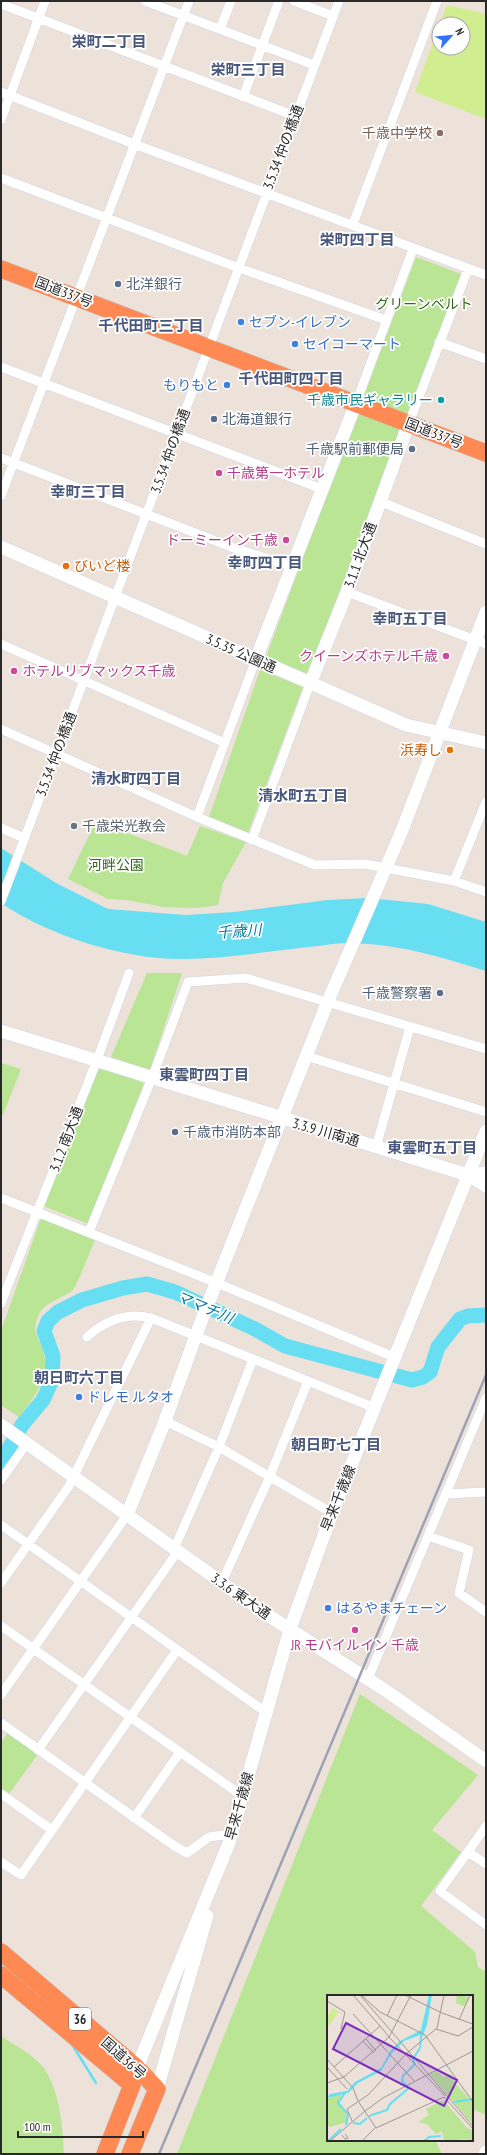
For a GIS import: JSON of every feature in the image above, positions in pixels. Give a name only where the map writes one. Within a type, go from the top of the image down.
[{"type":"highway","name":"国道337号","points":[[1,268],[486,453]]},
{"type":"highway","name":"国道36号","points":[[1,1952],[136,2067],[157,2088],[130,2154]]},
{"type":"highway","name":"国道36号","points":[[1,1975],[132,2085],[105,2154]]},
{"type":"highway","points":[[132,2085],[157,2088]]},
{"type":"street","points":[[1,120],[46,1]]},
{"type":"street","points":[[145,1],[314,65]]},
{"type":"street","points":[[1,496],[12,463],[189,1]]},
{"type":"street","points":[[220,29],[231,1]]},
{"type":"street","points":[[243,97],[279,1]]},
{"type":"street","points":[[294,1],[333,16]]},
{"type":"street","name":"3.5.34 仲の橋通","points":[[1,901],[84,679],[116,599],[175,434],[209,348],[314,65],[340,1]]},
{"type":"street","points":[[353,224],[437,1]]},
{"type":"street","points":[[1,4],[295,116]]},
{"type":"street","points":[[1,92],[134,144],[353,224],[413,249],[486,275]]},
{"type":"street","points":[[1,178],[239,268],[386,320]]},
{"type":"street","points":[[197,817],[291,566],[356,403],[413,249]]},
{"type":"street","name":"3.1.1 北大通","points":[[252,840],[310,684],[347,592],[379,501],[439,342],[468,269]]},
{"type":"street","points":[[439,342],[486,359]]},
{"type":"street","points":[[1,367],[44,382],[175,434],[322,489]]},
{"type":"street","points":[[1,458],[234,548],[291,566]]},
{"type":"street","points":[[379,501],[486,544]]},
{"type":"street","name":"3.5.35 公園通","points":[[1,547],[116,599],[406,725],[439,731],[486,743]]},
{"type":"street","points":[[347,592],[481,642]]},
{"type":"street","points":[[1,1695],[126,1515],[165,1421],[202,1319],[346,955],[377,890],[401,833],[439,731],[481,642],[486,612]]},
{"type":"street","points":[[1,644],[84,679],[225,743]]},
{"type":"street","points":[[1,729],[197,817],[315,865],[365,864],[386,869],[398,869],[454,881],[486,892]]},
{"type":"street","points":[[454,881],[486,802]]},
{"type":"street","points":[[1,828],[22,843]]},
{"type":"street","name":"3.1.2 南大通","points":[[1,1303],[97,1060],[129,973]]},
{"type":"street","points":[[89,1232],[152,1078],[188,982],[246,978],[328,1001],[486,1049]]},
{"type":"street","points":[[376,1147],[410,1027]]},
{"type":"street","name":"3.3.9 川南通","points":[[1,1031],[468,1175]]},
{"type":"street","points":[[306,1056],[394,1082],[486,1112]]},
{"type":"street","name":"早来千歳線","points":[[157,2088],[241,1795],[267,1713],[290,1629],[332,1513],[486,1131]]},
{"type":"street","points":[[468,1175],[486,1173]]},
{"type":"street","points":[[468,1175],[486,1186]]},
{"type":"street","points":[[1,1198],[217,1283],[394,1359]]},
{"type":"street","points":[[87,1337],[100,1325],[119,1318],[138,1315],[151,1318],[375,1408]]},
{"type":"street","points":[[1,1583],[69,1486],[151,1318]]},
{"type":"street","points":[[38,1750],[85,1685],[176,1550],[253,1360]]},
{"type":"street","points":[[222,1582],[270,1476],[308,1381]]},
{"type":"street","points":[[368,1679],[486,1398]]},
{"type":"street","points":[[165,1421],[219,1447],[332,1513]]},
{"type":"street","name":"3.3.6 東大通","points":[[4,1427],[222,1582],[290,1629],[368,1679],[486,1761]]},
{"type":"street","points":[[1,1480],[23,1441]]},
{"type":"street","points":[[446,1494],[486,1492]]},
{"type":"street","points":[[1,1525],[267,1713]]},
{"type":"street","points":[[428,1536],[468,1550],[458,1593],[486,1612]]},
{"type":"street","points":[[1,1626],[241,1795]]},
{"type":"street","points":[[1,1862],[20,1876],[177,1650]]},
{"type":"street","points":[[1,1723],[134,1818],[187,1853],[209,1837],[231,1834]]},
{"type":"street","points":[[134,1818],[180,1752]]},
{"type":"street","points":[[1,1794],[52,1830]]},
{"type":"street","points":[[486,1826],[440,1891],[486,1925]]},
{"type":"street","points":[[468,1852],[486,1864]]},
{"type":"street","name":"早来千歳線","points":[[132,2085],[136,2067],[225,1853]]},
{"type":"green space","points":[[447,5],[486,14],[486,119],[415,92],[431,48],[431,56],[471,56],[471,16],[443,16]]},
{"type":"green space","name":"グリーンベルト","points":[[416,257],[461,274],[308,674],[266,657]]},
{"type":"green space","points":[[260,670],[303,687],[248,833],[209,817]]},
{"type":"green space","name":"河畔公園","points":[[96,821],[187,856],[200,826],[246,842],[223,883],[218,905],[197,908],[164,907],[126,900],[108,899],[68,879]]},
{"type":"green space","points":[[147,973],[182,973],[150,1070],[111,1057]]},
{"type":"green space","points":[[1,1063],[21,1069],[3,1115],[1,1114]]},
{"type":"green space","points":[[98,1067],[144,1083],[89,1224],[43,1206]]},
{"type":"green space","points":[[41,1218],[95,1240],[72,1291],[49,1304],[41,1310],[39,1314],[36,1321],[35,1331],[44,1354],[45,1372],[35,1396],[19,1417],[1,1405],[1,1331]]},
{"type":"green space","points":[[360,1694],[478,1775],[432,1830],[461,1852],[421,1906],[475,1952],[478,1967],[486,1972],[486,2115],[475,2110],[473,2111],[473,1995],[327,1995],[327,2141],[436,2141],[442,2154],[177,2154]]},
{"type":"green space","points":[[8,1732],[38,1754],[9,1794],[1,1788],[1,1743]]},
{"type":"green space","points":[[1,2036],[32,2057],[47,2073],[52,2083],[59,2107],[63,2132],[64,2154],[1,2154]]},
{"type":"water","name":"千歳川","points":[[1,848],[56,883],[108,909],[186,915],[234,912],[328,900],[368,898],[428,904],[486,922],[486,971],[418,952],[383,945],[337,943],[262,953],[184,959],[138,955],[89,944],[42,926],[1,903]]},
{"type":"waterway","name":"ママチ川","points":[[1,1463],[22,1425],[43,1400],[52,1380],[53,1356],[44,1331],[48,1321],[58,1312],[82,1300],[123,1288],[147,1284],[175,1292],[255,1329],[285,1346],[412,1380],[423,1377],[430,1372],[438,1347],[460,1319],[468,1316],[486,1315]]},
{"type":"waterway","points":[[73,2046],[96,2083]]},
{"type":"railway","points":[[159,2154],[486,1375]]},
{"type":"place","name":"千歳中学校","points":[[440,133]]},
{"type":"place","name":"北洋銀行","points":[[118,284]]},
{"type":"place","name":"セブン-イレブン","points":[[241,322]]},
{"type":"place","name":"セイコーマート","points":[[295,344]]},
{"type":"place","name":"もりもと","points":[[227,385]]},
{"type":"place","name":"千歳市民ギャラリー","points":[[441,400]]},
{"type":"place","name":"北海道銀行","points":[[214,419]]},
{"type":"place","name":"千歳駅前郵便局","points":[[412,449]]},
{"type":"place","name":"千歳第一ホテル","points":[[219,473]]},
{"type":"place","name":"ドーミーイン千歳","points":[[286,540]]},
{"type":"place","name":"びいど楼","points":[[66,566]]},
{"type":"place","name":"クイーンズホテル千歳","points":[[446,656]]},
{"type":"place","name":"ホテルリブマックス千歳","points":[[14,671]]},
{"type":"place","name":"浜寿し","points":[[450,750]]},
{"type":"place","name":"千歳栄光教会","points":[[74,826]]},
{"type":"place","name":"千歳警察署","points":[[440,993]]},
{"type":"place","name":"千歳市消防本部","points":[[175,1132]]},
{"type":"place","name":"ドレモ ルタオ","points":[[79,1397]]},
{"type":"place","name":"はるやまチェーン","points":[[328,1608]]},
{"type":"place","name":"JR モバイルイン 千歳","points":[[355,1630]]},
{"type":"district","name":"栄町二丁目","points":[[109,41]]},
{"type":"district","name":"栄町三丁目","points":[[248,69]]},
{"type":"district","name":"栄町四丁目","points":[[357,239]]},
{"type":"district","name":"千代田町三丁目","points":[[151,325]]},
{"type":"district","name":"千代田町四丁目","points":[[291,378]]},
{"type":"district","name":"幸町三丁目","points":[[88,491]]},
{"type":"district","name":"幸町四丁目","points":[[265,562]]},
{"type":"district","name":"幸町五丁目","points":[[410,618]]},
{"type":"district","name":"清水町四丁目","points":[[136,778]]},
{"type":"district","name":"清水町五丁目","points":[[303,795]]},
{"type":"district","name":"東雲町四丁目","points":[[204,1074]]},
{"type":"district","name":"東雲町五丁目","points":[[432,1147]]},
{"type":"district","name":"朝日町六丁目","points":[[79,1377]]},
{"type":"district","name":"朝日町七丁目","points":[[336,1444]]}]
